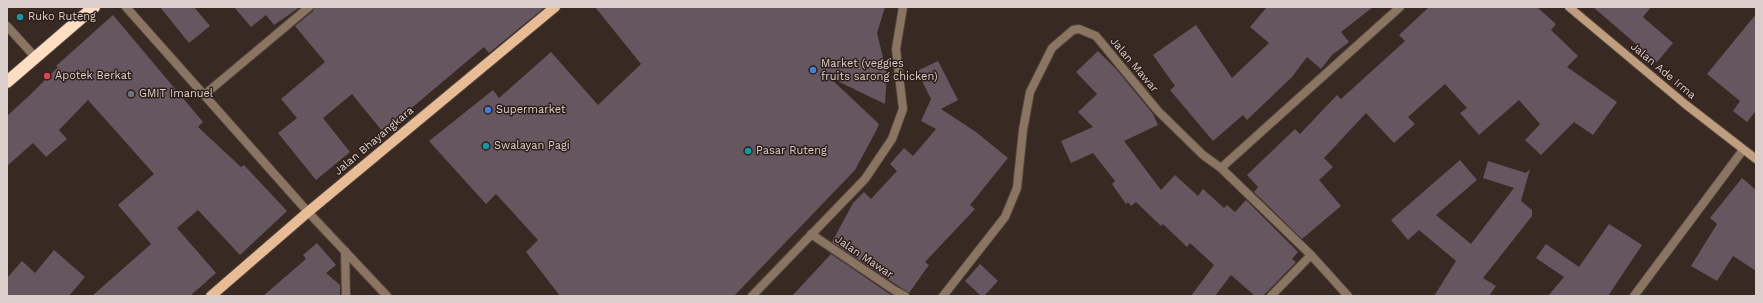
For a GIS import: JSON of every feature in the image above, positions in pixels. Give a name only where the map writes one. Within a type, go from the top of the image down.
[{"type":"highway","points":[[7,82],[94,7]]},
{"type":"main road","name":"Jalan Bhayangkara","points":[[211,296],[308,212],[554,7]]},
{"type":"street","points":[[126,7],[308,212],[387,296]]},
{"type":"street","points":[[204,95],[309,7]]},
{"type":"street","points":[[752,296],[865,179],[892,139],[903,109],[896,49],[903,7]]},
{"type":"street","points":[[1348,296],[1312,255],[1221,168],[1400,7]]},
{"type":"street","name":"Jalan Ade Irma","points":[[1569,7],[1743,150],[1756,159]]},
{"type":"street","points":[[7,26],[36,58]]},
{"type":"street","name":"Jalan Mawar","points":[[943,296],[1005,217],[1017,188],[1023,130],[1030,92],[1052,48],[1073,30],[1078,29],[1096,36],[1158,111],[1203,155],[1221,168]]},
{"type":"street","points":[[1634,296],[1743,150]]},
{"type":"street","name":"Jalan Mawar","points":[[811,234],[905,296]]},
{"type":"street","points":[[345,251],[346,296]]},
{"type":"street","points":[[1271,296],[1312,255]]},
{"type":"building","points":[[160,7],[194,7],[210,26],[189,43]]},
{"type":"building","points":[[234,7],[300,7],[274,25],[266,15],[251,27]]},
{"type":"building","points":[[314,7],[545,7],[489,53],[484,47],[383,132],[352,94],[323,118],[350,152],[316,180],[278,133],[297,118],[281,99],[325,62],[295,26],[313,11]]},
{"type":"building","name":"Pasar Ruteng","points":[[595,7],[885,7],[877,33],[887,74],[885,104],[829,77],[879,124],[876,131],[855,170],[734,296],[560,296],[526,252],[538,240],[496,194],[486,204],[429,141],[493,90],[499,98],[551,52],[598,105],[641,64]]},
{"type":"building","points":[[1267,7],[1373,7],[1341,32],[1349,42],[1332,55],[1321,69],[1307,57],[1292,77],[1247,120],[1243,115],[1213,141],[1170,90],[1175,86],[1153,55],[1196,25],[1232,78],[1269,43],[1250,27]]},
{"type":"building","points":[[1429,7],[1537,7],[1556,24],[1551,30],[1578,56],[1567,67],[1617,102],[1593,135],[1574,122],[1541,155],[1525,140],[1540,124],[1519,100],[1479,135],[1460,113],[1467,108],[1445,84],[1408,117],[1415,124],[1394,143],[1366,113],[1324,158],[1333,167],[1319,180],[1341,206],[1302,239],[1254,192],[1258,187],[1247,175],[1295,129],[1300,134],[1337,95],[1341,99],[1405,41],[1399,35]]},
{"type":"building","points":[[1593,7],[1651,7],[1643,17],[1673,43],[1657,62]]},
{"type":"building","points":[[1756,14],[1756,114],[1755,112],[1747,122],[1733,111],[1740,101],[1707,74]]},
{"type":"building","points":[[113,15],[203,122],[198,127],[241,167],[244,165],[287,211],[240,255],[198,210],[177,228],[216,273],[190,296],[92,296],[151,244],[118,205],[154,174],[88,100],[59,130],[67,139],[46,157],[33,143],[7,166],[7,116],[58,67],[56,66]]},
{"type":"building","points":[[1098,51],[1116,69],[1153,114],[1158,125],[1124,141],[1161,190],[1175,175],[1198,196],[1203,189],[1224,208],[1227,205],[1235,212],[1246,200],[1298,252],[1292,259],[1296,262],[1263,296],[1255,296],[1231,275],[1215,296],[1191,296],[1214,265],[1190,243],[1187,247],[1163,224],[1161,226],[1136,202],[1131,206],[1128,202],[1126,204],[1112,184],[1115,181],[1093,153],[1071,163],[1061,141],[1093,127],[1078,112],[1097,94],[1076,72]]},
{"type":"building","points":[[938,61],[958,100],[941,109],[976,132],[1008,158],[970,205],[975,209],[925,262],[929,265],[909,293],[832,242],[853,203],[864,192],[871,199],[897,171],[890,164],[904,148],[913,156],[936,129],[921,121],[931,99],[917,71]]},
{"type":"building","points":[[1460,160],[1477,180],[1436,215],[1471,244],[1514,188],[1483,178],[1488,161],[1526,173],[1530,169],[1521,201],[1532,210],[1532,216],[1483,278],[1496,286],[1489,296],[1434,296],[1456,261],[1419,230],[1408,240],[1391,220]]},
{"type":"building","points":[[1742,178],[1756,190],[1756,271],[1733,256],[1717,281],[1691,266],[1717,224],[1710,218]]},
{"type":"building","points":[[1609,224],[1642,245],[1608,296],[1548,296],[1564,277],[1536,258],[1546,244],[1579,267]]},
{"type":"building","points":[[317,243],[336,265],[326,273],[340,285],[340,296],[263,296],[306,259],[303,255]]},
{"type":"building","points":[[54,250],[85,277],[69,296],[7,296],[7,278],[22,261],[35,273]]},
{"type":"building","points":[[831,254],[891,295],[894,296],[792,296]]},
{"type":"building","points":[[980,264],[998,281],[984,296],[981,296],[965,281]]},
{"type":"place","name":"Ruko Ruteng","points":[[20,17]]},
{"type":"place","name":"Market (veggies fruits sarong chicken)","points":[[813,70]]},
{"type":"place","name":"Apotek Berkat","points":[[47,76]]},
{"type":"place","name":"GMIT Imanuel","points":[[131,94]]},
{"type":"place","name":"Supermarket","points":[[488,110]]},
{"type":"place","name":"Swalayan Pagi","points":[[486,146]]},
{"type":"place","name":"Pasar Ruteng","points":[[748,151]]}]
